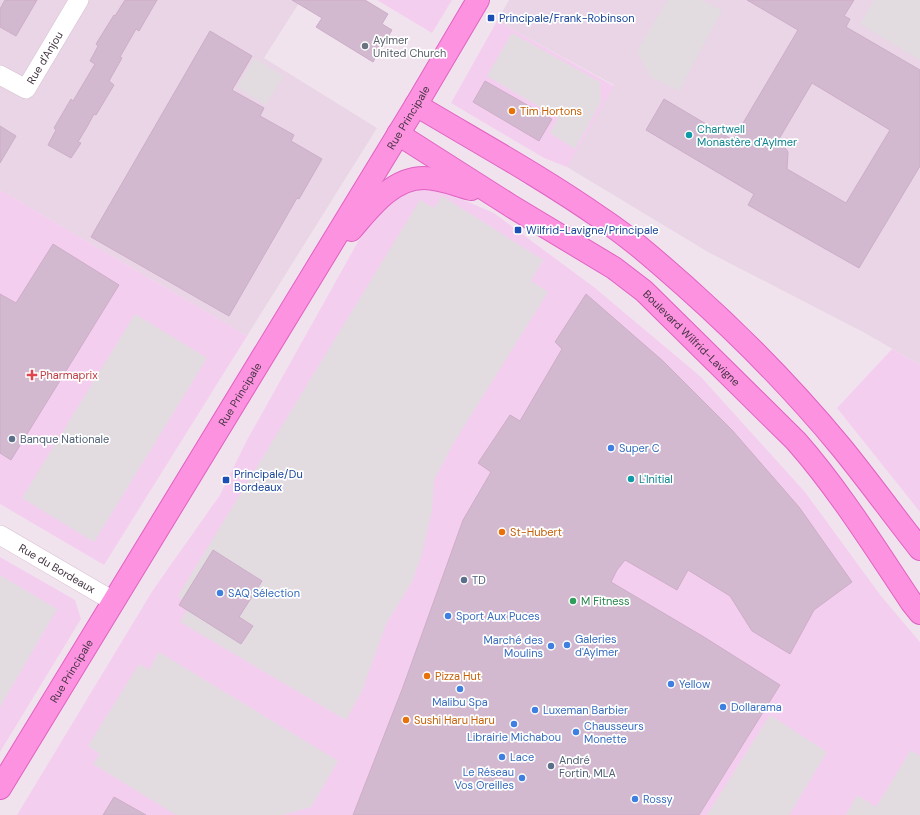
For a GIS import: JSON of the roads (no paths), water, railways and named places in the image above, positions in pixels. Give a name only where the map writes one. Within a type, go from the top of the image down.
[{"type":"main road","name":"Rue Principale","points":[[0,788],[416,105],[478,0]]},
{"type":"main road","points":[[416,105],[533,174],[603,219],[658,262],[714,312],[794,393],[841,448],[920,549]]},
{"type":"main road","name":"Boulevard Wilfrid-Lavigne","points":[[398,134],[511,206],[614,268],[644,291],[796,442],[817,466],[848,507],[920,613]]},
{"type":"main road","points":[[313,274],[380,198],[391,189],[412,179],[423,178],[449,182],[475,190],[511,206]]},
{"type":"street","name":"Rue d'Anjou","points":[[0,75],[26,89],[79,0]]},
{"type":"street","name":"Rue du Bordeaux","points":[[0,535],[113,602]]},
{"type":"place","name":"Principale/Frank-Robinson","points":[[491,18]]},
{"type":"place","name":"Aylmer United Church","points":[[365,46]]},
{"type":"place","name":"Tim Hortons","points":[[512,111]]},
{"type":"place","name":"Chartwell Monastère d'Aylmer","points":[[689,135]]},
{"type":"place","name":"Wilfrid-Lavigne/Principale","points":[[518,230]]},
{"type":"place","name":"Pharmaprix","points":[[32,375]]},
{"type":"place","name":"Banque Nationale","points":[[12,439]]},
{"type":"place","name":"Super C","points":[[611,448]]},
{"type":"place","name":"L'Initial","points":[[631,479]]},
{"type":"place","name":"Principale/Du Bordeaux","points":[[226,480]]},
{"type":"place","name":"St-Hubert","points":[[502,532]]},
{"type":"place","name":"TD","points":[[464,580]]},
{"type":"place","name":"SAQ Sélection","points":[[220,593]]},
{"type":"place","name":"M Fitness","points":[[573,601]]},
{"type":"place","name":"Sport Aux Puces","points":[[448,616]]},
{"type":"place","name":"Galeries d'Aylmer","points":[[567,645]]},
{"type":"place","name":"Marché des Moulins","points":[[551,646]]},
{"type":"place","name":"Pizza Hut","points":[[427,676]]},
{"type":"place","name":"Yellow","points":[[671,684]]},
{"type":"place","name":"Malibu Spa","points":[[460,689]]},
{"type":"place","name":"Dollarama","points":[[723,707]]},
{"type":"place","name":"Luxeman Barbier","points":[[535,710]]},
{"type":"place","name":"Sushi Haru Haru","points":[[406,720]]},
{"type":"place","name":"Librairie Michabou","points":[[514,724]]},
{"type":"place","name":"Chausseurs Monette","points":[[576,732]]},
{"type":"place","name":"Lace","points":[[502,757]]},
{"type":"place","name":"André Fortin, MLA","points":[[551,766]]},
{"type":"place","name":"Le Réseau Vos Oreilles","points":[[522,778]]},
{"type":"place","name":"Rossy","points":[[635,799]]}]
